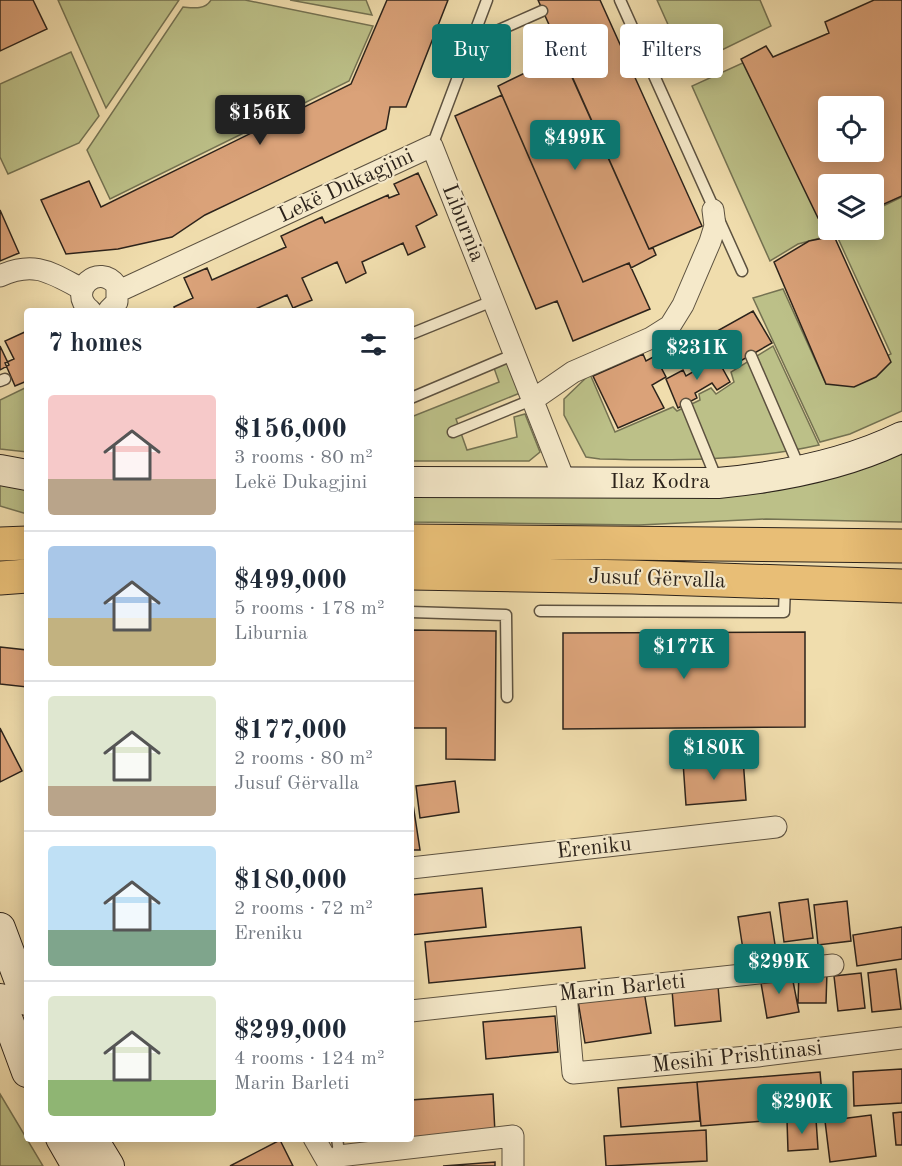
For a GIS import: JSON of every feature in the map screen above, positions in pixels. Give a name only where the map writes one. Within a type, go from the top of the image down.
[{"type":"highway","name":"Jusuf Gërvalla","points":[[414,541],[902,546]]},
{"type":"highway","points":[[0,544],[24,543]]},
{"type":"highway","name":"Jusuf Gërvalla","points":[[414,573],[902,586]]},
{"type":"highway","points":[[0,578],[24,576]]},
{"type":"street","name":"Lekë Dukagjini","points":[[118,291],[432,146]]},
{"type":"street","name":"Liburnia","points":[[432,146],[495,300],[565,482]]},
{"type":"street","points":[[534,399],[573,372],[651,338],[670,326],[683,305],[710,242],[715,226],[713,210]]},
{"type":"street","points":[[0,276],[22,268],[38,268],[82,289]]},
{"type":"street","points":[[88,308],[81,299],[82,289],[88,280],[104,276],[114,281],[118,291],[117,302],[112,308]]},
{"type":"street","name":"Ilaz Kodra","points":[[414,482],[718,483],[802,472],[902,437]]},
{"type":"street","points":[[0,470],[24,474]]},
{"type":"street","points":[[0,531],[24,537]]},
{"type":"street","name":"Ereniku","points":[[414,868],[776,827]]},
{"type":"street","points":[[0,928],[24,992]]},
{"type":"street","name":"Marin Barleti","points":[[414,1011],[833,964]]},
{"type":"street","name":"Mesihi Prishtinasi","points":[[566,994],[573,1073],[758,1056],[902,1038]]},
{"type":"street","points":[[0,999],[24,1064]]},
{"type":"street","points":[[319,1142],[337,1156],[513,1136],[513,1166]]},
{"type":"street","points":[[63,1142],[77,1166]]},
{"type":"street","points":[[94,1142],[109,1166]]},
{"type":"lane","name":"Lekë Dukagjini","points":[[478,24],[487,0]]},
{"type":"lane","points":[[620,0],[742,271]]},
{"type":"lane","points":[[511,24],[542,10]]},
{"type":"lane","name":"Lekë Dukagjini","points":[[432,146],[458,78]]},
{"type":"lane","points":[[414,333],[495,300]]},
{"type":"lane","points":[[414,397],[515,354]]},
{"type":"lane","points":[[751,356],[802,472]]},
{"type":"lane","points":[[453,432],[534,399]]},
{"type":"lane","points":[[686,404],[718,483]]},
{"type":"lane","points":[[540,611],[784,612],[786,582]]},
{"type":"lane","points":[[414,612],[506,615],[507,696]]},
{"type":"green space","points":[[58,0],[179,0],[106,108]]},
{"type":"green space","points":[[211,0],[245,0],[373,26],[349,81],[110,199],[87,150],[183,7],[202,7]]},
{"type":"green space","points":[[290,0],[366,0],[372,15]]},
{"type":"green space","points":[[657,0],[760,0],[771,26],[723,49],[723,24],[668,24]]},
{"type":"green space","points":[[71,52],[99,116],[79,143],[8,174],[0,157],[0,84]]},
{"type":"green space","points":[[747,61],[818,209],[818,239],[798,244],[770,261],[692,86],[710,78],[723,78],[723,72]]},
{"type":"green space","points":[[902,197],[902,411],[850,434],[820,442],[753,298],[783,289],[826,384],[891,354],[839,240],[884,240],[884,206]]},
{"type":"green space","points":[[773,346],[819,445],[765,454],[710,459],[600,459],[586,457],[564,415],[564,399],[590,374],[615,432],[673,407],[677,411],[700,400],[699,394],[711,388],[716,394],[734,382],[731,372]]},
{"type":"green space","points":[[509,362],[520,393],[456,419],[467,450],[517,437],[514,417],[525,414],[540,452],[529,461],[414,461],[414,416],[499,382],[494,368]]},
{"type":"green space","points":[[24,388],[24,452],[0,449],[0,400]]},
{"type":"green space","points":[[902,450],[902,522],[766,519],[639,525],[414,522],[414,494],[764,493],[851,472]]},
{"type":"green space","points":[[0,481],[24,482],[24,513],[0,506]]},
{"type":"green space","points":[[0,1094],[24,1134],[24,1142],[29,1142],[43,1166],[0,1166]]},
{"type":"building","points":[[0,0],[33,0],[47,29],[0,51]]},
{"type":"building","points":[[387,0],[448,0],[439,24],[432,24],[432,41],[406,107],[390,107],[386,129],[205,215],[172,237],[118,249],[66,254],[41,200],[89,181],[101,207],[351,84]]},
{"type":"building","points":[[538,0],[600,0],[620,44],[620,78],[635,78],[702,226],[649,249],[573,78],[608,78],[608,24],[549,24]]},
{"type":"building","points":[[874,0],[902,0],[902,196],[884,204],[884,174],[818,174],[818,218],[741,59],[766,46],[773,57],[829,33],[825,22]]},
{"type":"building","points":[[523,74],[523,78],[572,78],[649,249],[653,248],[656,255],[631,268],[629,263],[583,282],[498,86]]},
{"type":"building","points":[[502,95],[583,282],[629,263],[650,309],[573,341],[557,301],[536,309],[455,116]]},
{"type":"building","points":[[418,173],[437,215],[416,226],[425,247],[408,255],[403,243],[362,262],[366,273],[346,283],[337,262],[302,278],[312,300],[293,308],[287,295],[258,308],[174,308],[193,298],[184,278],[207,268],[212,280],[286,247],[281,236],[322,217],[325,223],[388,195],[389,198],[399,194],[394,184]]},
{"type":"building","points":[[0,210],[19,253],[0,261]]},
{"type":"building","points":[[836,240],[891,362],[876,377],[854,387],[826,384],[774,262],[809,241]]},
{"type":"building","points":[[753,311],[772,343],[728,368],[710,335]]},
{"type":"building","points":[[24,332],[24,382],[15,386],[5,363],[14,359],[5,341]]},
{"type":"building","points":[[0,346],[9,365],[0,370]]},
{"type":"building","points":[[714,353],[730,382],[717,390],[712,383],[695,393],[697,398],[678,408],[666,379],[683,370],[686,376],[705,365],[703,361]]},
{"type":"building","points":[[643,354],[646,361],[655,356],[666,377],[652,385],[664,408],[618,428],[593,376]]},
{"type":"building","points":[[414,630],[496,631],[495,760],[446,759],[446,728],[414,728]]},
{"type":"building","points":[[805,632],[805,727],[563,729],[563,633]]},
{"type":"building","points":[[0,647],[24,650],[24,687],[0,684]]},
{"type":"building","points":[[0,728],[22,771],[0,782]]},
{"type":"building","points":[[743,758],[746,800],[686,805],[683,762]]},
{"type":"building","points":[[455,781],[459,812],[420,818],[416,786]]},
{"type":"building","points":[[414,811],[420,850],[414,850]]},
{"type":"building","points":[[482,888],[486,927],[414,935],[414,895]]},
{"type":"building","points":[[808,899],[813,938],[784,942],[779,903]]},
{"type":"building","points":[[847,901],[851,941],[818,945],[814,905]]},
{"type":"building","points":[[770,912],[776,951],[744,956],[738,917]]},
{"type":"building","points":[[581,927],[585,968],[429,983],[425,942]]},
{"type":"building","points":[[902,927],[902,959],[857,966],[853,935]]},
{"type":"building","points":[[896,969],[901,1009],[872,1012],[868,973]]},
{"type":"building","points":[[791,971],[799,1012],[767,1018],[760,977]]},
{"type":"building","points":[[799,971],[827,971],[826,1003],[798,1003]]},
{"type":"building","points":[[861,973],[865,1008],[838,1011],[834,976]]},
{"type":"building","points":[[718,986],[721,1021],[675,1026],[672,990]]},
{"type":"building","points":[[644,991],[651,1033],[585,1043],[578,1001]]},
{"type":"building","points":[[555,1016],[558,1052],[486,1059],[483,1022]]},
{"type":"building","points":[[902,1069],[902,1103],[854,1106],[853,1072]]},
{"type":"building","points":[[820,1072],[824,1116],[701,1126],[697,1082]]},
{"type":"building","points":[[697,1082],[700,1121],[621,1127],[618,1088]]},
{"type":"building","points":[[493,1094],[495,1133],[414,1139],[414,1100]]},
{"type":"building","points":[[902,1112],[902,1145],[896,1145],[893,1113]]},
{"type":"building","points":[[871,1115],[876,1156],[830,1162],[825,1121]]},
{"type":"building","points":[[816,1119],[818,1149],[788,1151],[787,1120]]},
{"type":"building","points":[[706,1130],[707,1161],[606,1166],[604,1136]]},
{"type":"building","points":[[276,1142],[281,1142],[293,1166],[230,1166]]},
{"type":"building","points":[[495,1162],[495,1166],[443,1166]]}]
